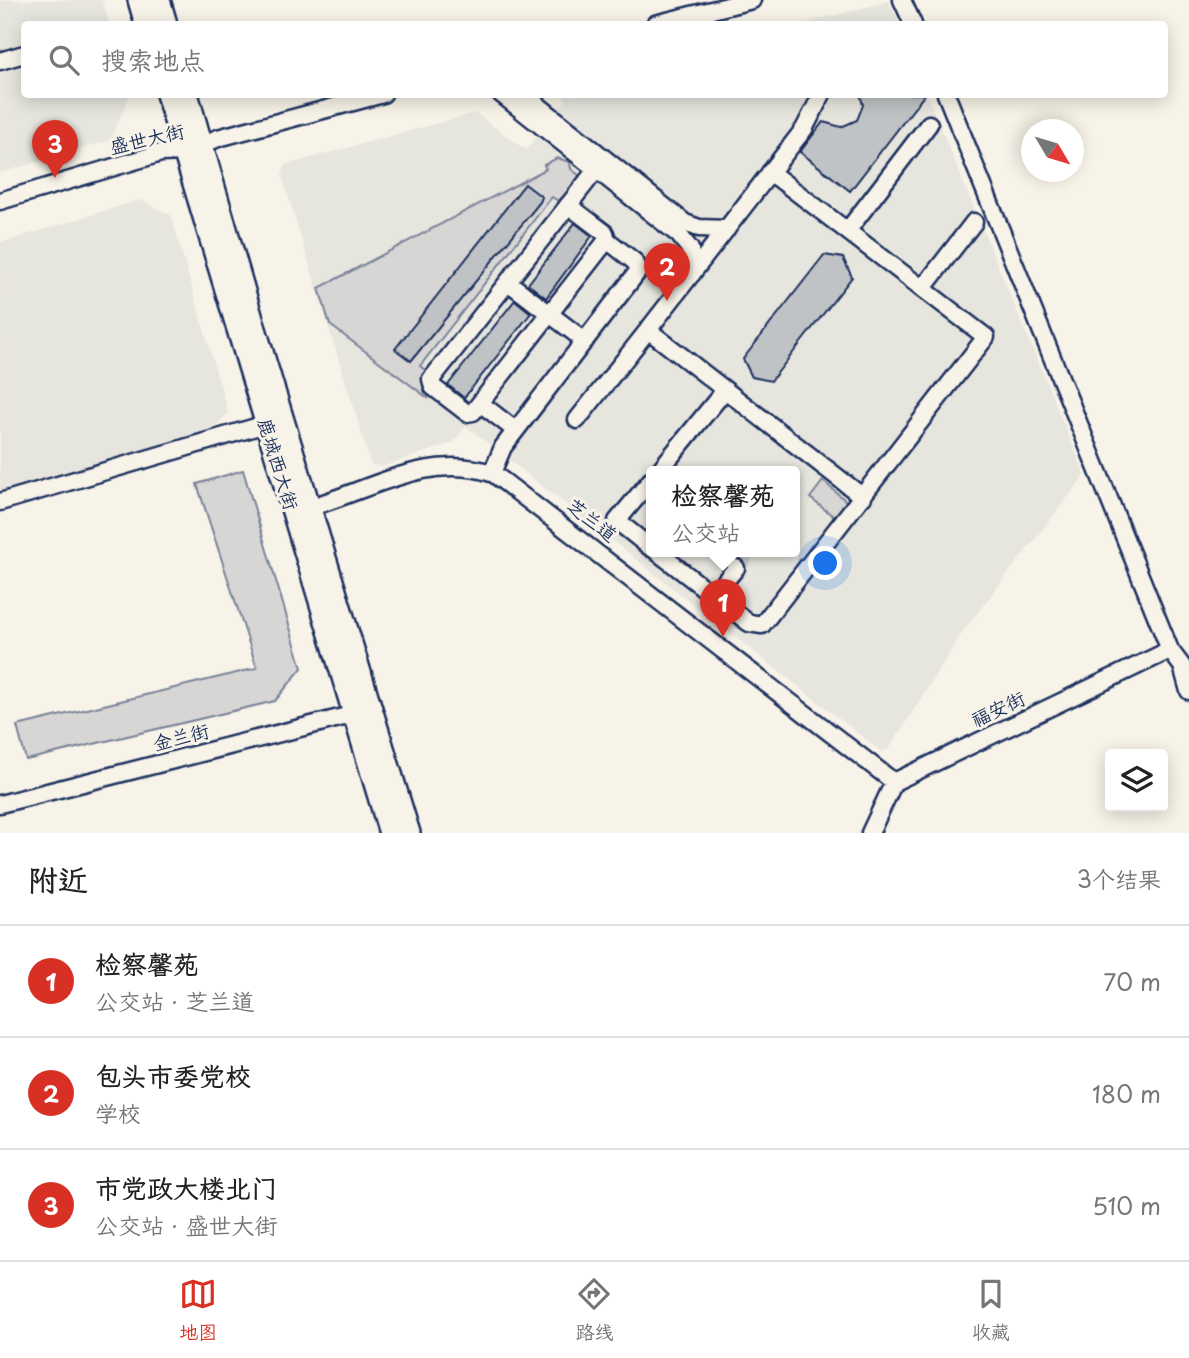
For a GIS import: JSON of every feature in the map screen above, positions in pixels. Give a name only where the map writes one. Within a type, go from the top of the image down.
[{"type":"main road","points":[[139,0],[145,21]]},
{"type":"main road","points":[[159,0],[165,21]]},
{"type":"main road","name":"鹿城西大街","points":[[169,98],[194,150],[251,319],[302,510],[363,712],[409,833]]},
{"type":"main road","name":"鹿城西大街","points":[[188,98],[194,150],[266,424],[302,510]]},
{"type":"main road","name":"鹿城西大街","points":[[363,712],[390,833]]},
{"type":"street","points":[[667,21],[752,0]]},
{"type":"street","points":[[902,0],[912,21]]},
{"type":"street","points":[[0,61],[21,55]]},
{"type":"street","name":"盛世大街","points":[[0,201],[162,153],[194,150],[218,138],[368,98]]},
{"type":"street","points":[[506,98],[687,243],[692,256],[692,274]]},
{"type":"street","points":[[529,98],[685,223],[699,228],[726,229]]},
{"type":"street","points":[[577,420],[804,129],[820,98]]},
{"type":"street","points":[[948,98],[1170,650],[1182,666],[1189,691]]},
{"type":"street","points":[[848,230],[929,124]]},
{"type":"street","points":[[596,170],[430,382],[467,413],[473,412],[607,240]]},
{"type":"street","points":[[664,557],[749,623],[762,625],[986,337],[770,172]]},
{"type":"street","points":[[492,473],[503,447],[515,430],[639,270],[635,262],[607,240],[605,233],[568,205]]},
{"type":"street","points":[[923,288],[974,222]]},
{"type":"street","points":[[508,282],[585,341]]},
{"type":"street","points":[[649,330],[863,497]]},
{"type":"street","points":[[663,466],[725,390]]},
{"type":"street","points":[[480,403],[515,430]]},
{"type":"street","points":[[0,502],[266,424]]},
{"type":"street","name":"芝兰道","points":[[302,510],[420,470],[460,465],[492,473],[532,500],[894,782]]},
{"type":"street","points":[[646,486],[617,521],[646,544]]},
{"type":"street","points":[[708,591],[717,591],[736,568]]},
{"type":"street","name":"福安街","points":[[894,782],[1170,650]]},
{"type":"street","name":"金兰街","points":[[0,804],[363,712]]},
{"type":"street","points":[[870,833],[894,782]]},
{"type":"shaded area","points":[[0,0],[102,0],[108,21],[21,21],[21,98],[129,98],[110,140],[0,173]]},
{"type":"shaded area","points":[[889,1],[898,21],[812,21]]},
{"type":"shaded area","points":[[564,98],[928,98],[1085,475],[964,630],[889,749],[882,752],[466,426],[453,443],[381,467],[371,464],[282,176],[285,165],[475,113],[526,150],[565,101]]},
{"type":"shaded area","points":[[557,158],[570,162],[571,169],[584,179],[558,201],[552,197],[420,366],[429,373],[428,398],[330,325],[319,288],[546,169],[544,165]]},
{"type":"shaded area","points":[[140,200],[171,215],[228,413],[204,438],[0,497],[0,243]]},
{"type":"shaded area","points":[[243,470],[302,668],[275,701],[26,760],[17,726],[257,668],[197,484]]},
{"type":"shaded area","points":[[823,481],[846,501],[846,507],[837,519],[810,498]]},
{"type":"building","points":[[861,98],[922,98],[850,191],[800,152],[823,122],[841,127],[857,120],[863,105]]},
{"type":"building","points":[[525,184],[542,197],[540,202],[411,361],[395,349]]},
{"type":"building","points":[[575,223],[592,236],[546,298],[528,284]]},
{"type":"building","points":[[824,255],[843,258],[852,277],[771,381],[752,377],[743,359]]},
{"type":"building","points":[[515,300],[531,313],[464,398],[448,385]]},
{"type":"tunnel","points":[[736,568],[744,557]]},
{"type":"place","name":"市党政大楼北门","points":[[55,178]]},
{"type":"place","name":"包头市委党校","points":[[667,301]]},
{"type":"place","name":"检察馨苑","points":[[723,637]]}]
